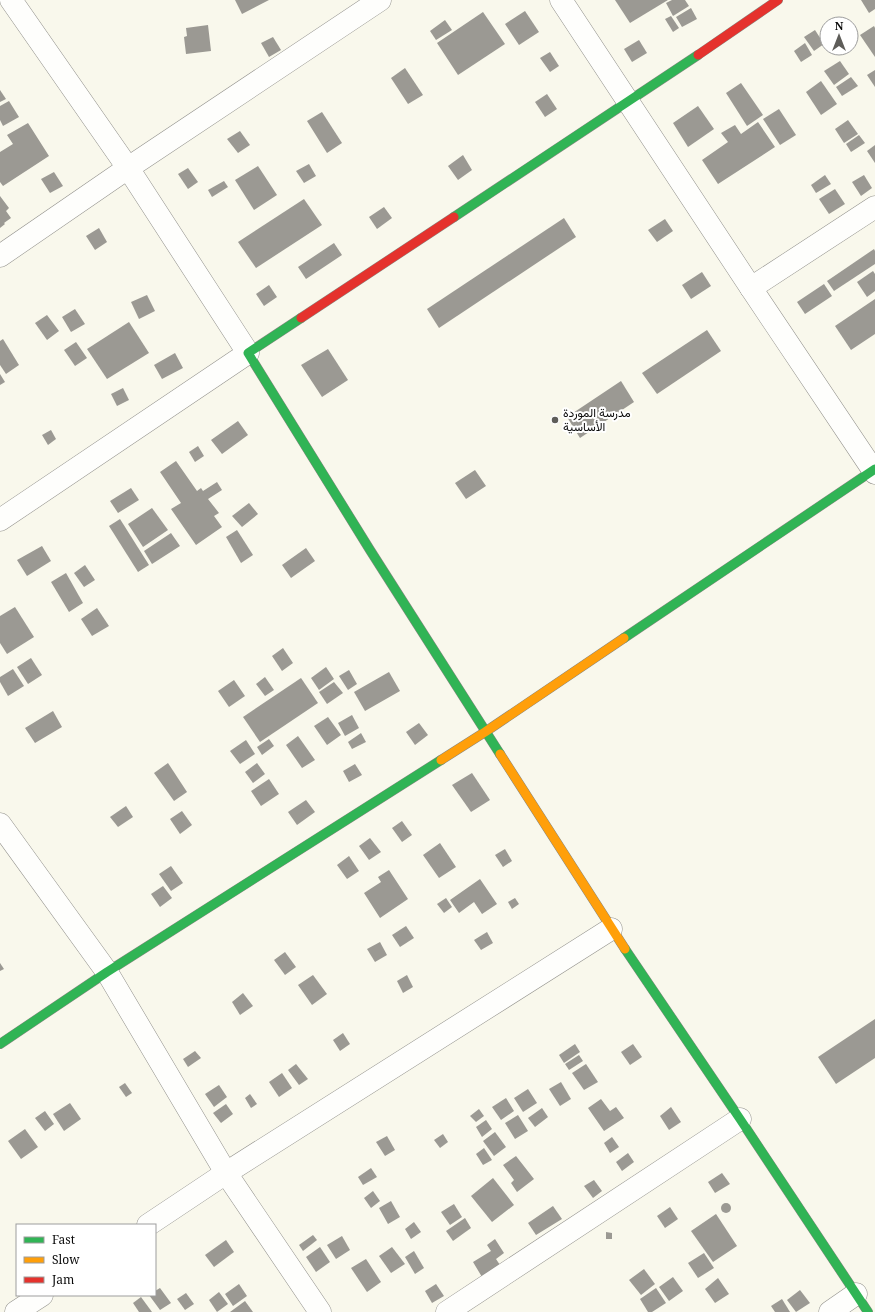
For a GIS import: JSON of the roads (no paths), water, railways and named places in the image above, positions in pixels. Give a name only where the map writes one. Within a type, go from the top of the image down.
[{"type":"main road","points":[[778,0],[628,102],[248,353],[485,732],[611,929],[740,1119],[868,1312]]},
{"type":"main road","points":[[0,1044],[107,972],[485,732],[874,471]]},
{"type":"street","points":[[0,520],[248,353],[128,168],[10,0]]},
{"type":"street","points":[[0,256],[128,168],[380,0]]},
{"type":"street","points":[[561,0],[874,471]]},
{"type":"street","points":[[751,288],[875,207]]},
{"type":"street","points":[[0,824],[107,972],[226,1173],[320,1312]]},
{"type":"street","points":[[150,1224],[226,1173],[611,929]]},
{"type":"street","points":[[446,1312],[740,1119]]},
{"type":"street","points":[[830,1312],[856,1294]]},
{"type":"street","points":[[16,1312],[40,1296]]},
{"type":"place","name":"مدرسة الموردة الأساسية","points":[[555,420]]}]
